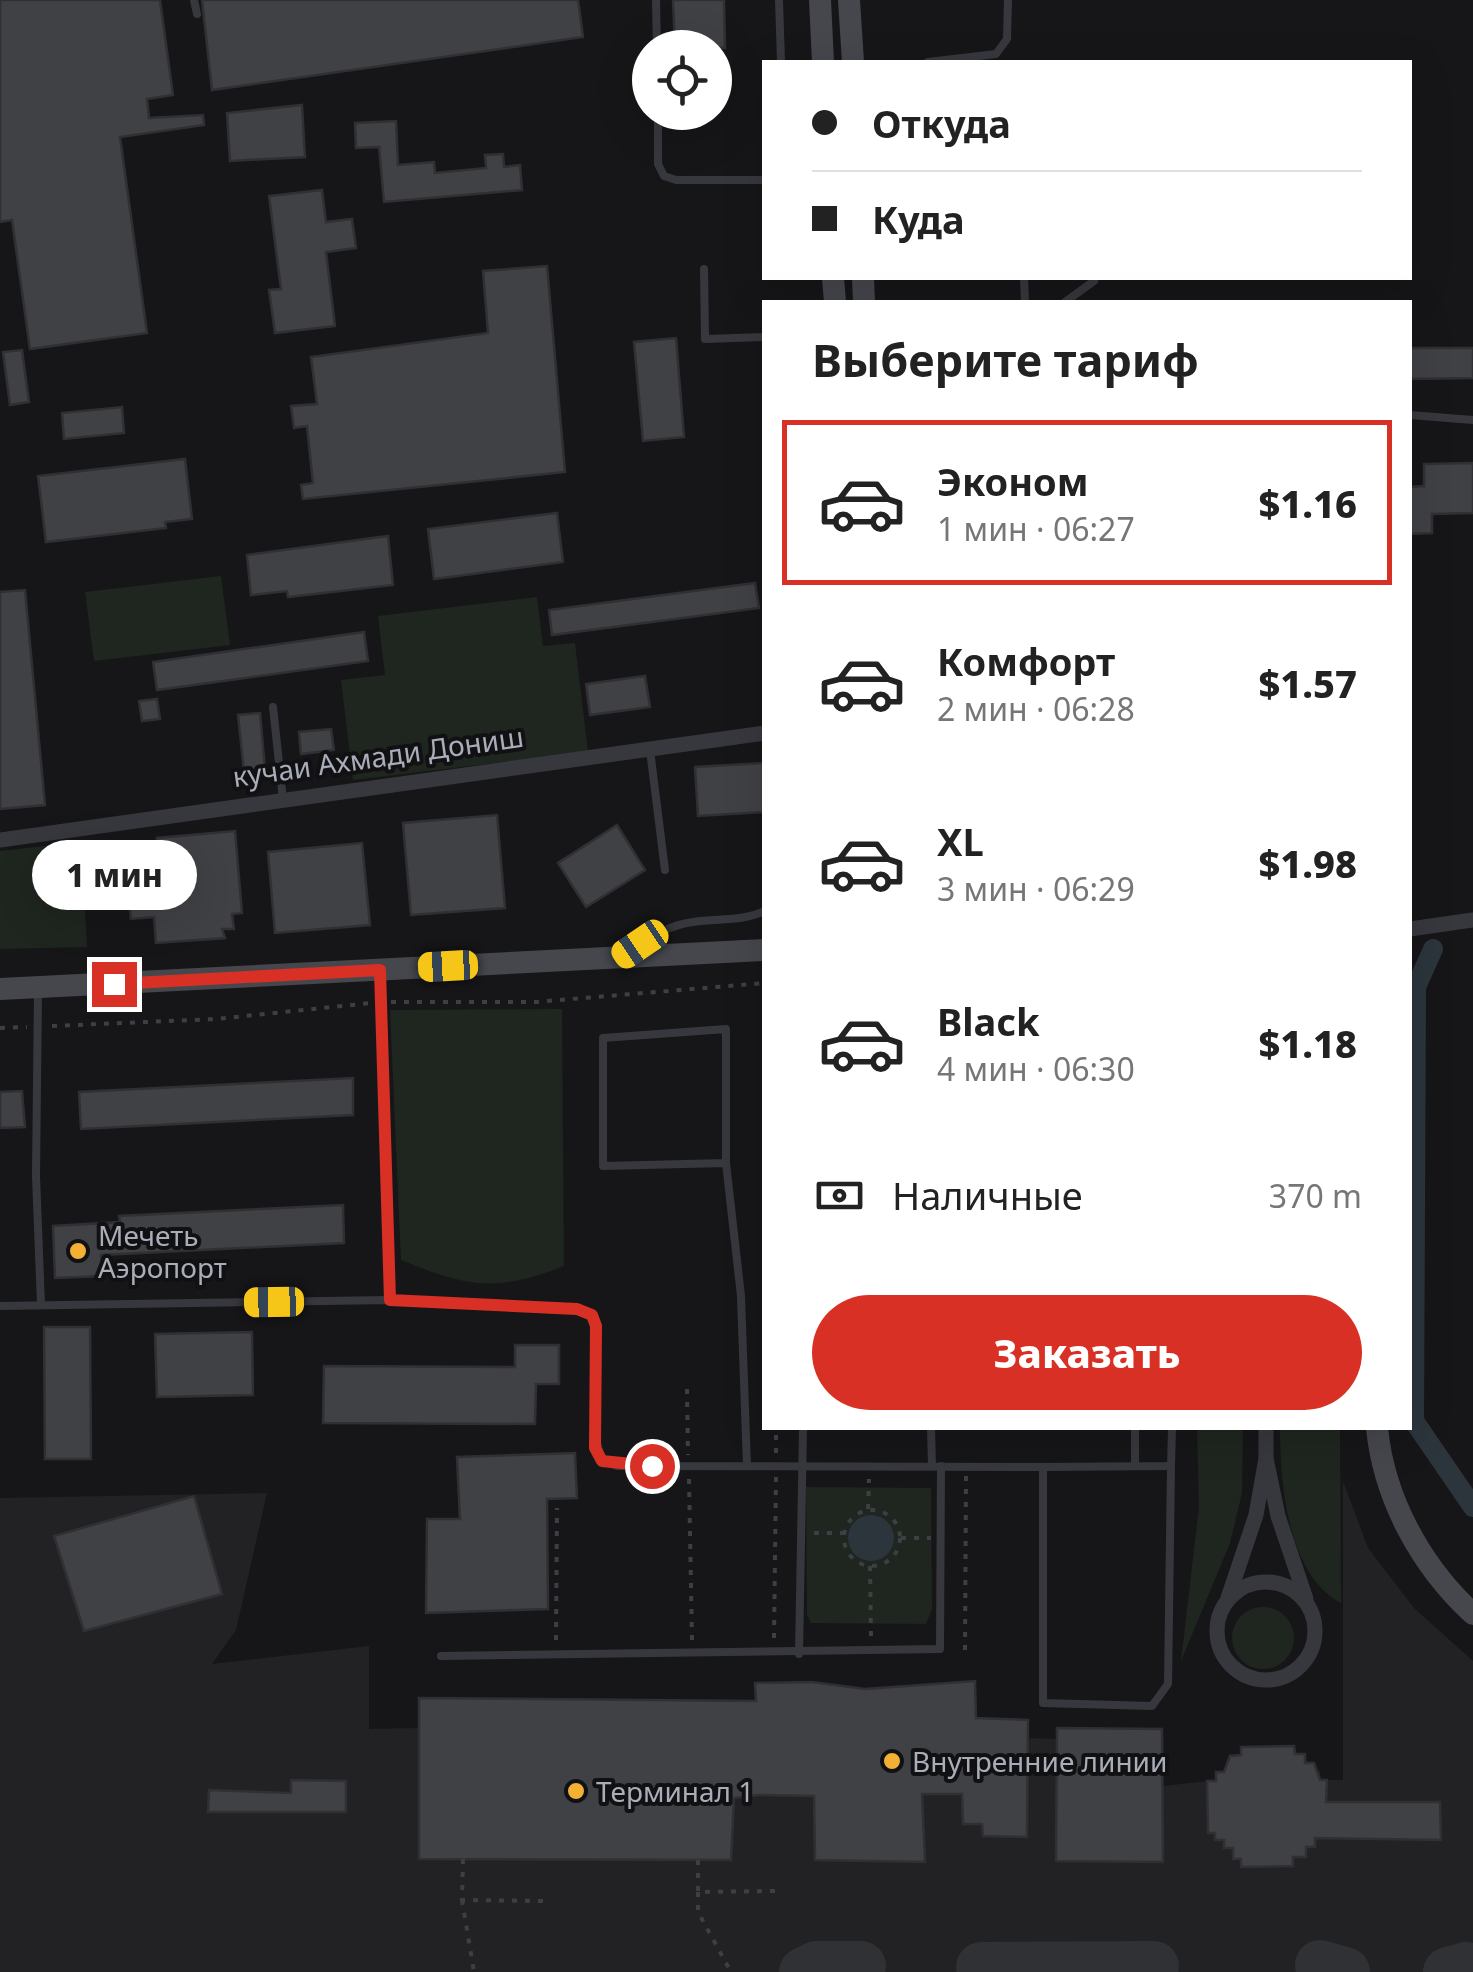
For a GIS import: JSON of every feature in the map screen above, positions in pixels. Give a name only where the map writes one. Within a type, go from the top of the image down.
[{"type":"street","points":[[820,0],[822,60]]},
{"type":"street","points":[[849,0],[853,60]]},
{"type":"street","name":"кучаи Ахмади Дониш","points":[[0,840],[762,734]]},
{"type":"street","points":[[1412,929],[1473,920]]},
{"type":"street","points":[[0,990],[762,950]]},
{"type":"street","points":[[1266,1430],[1266,1458],[1256,1514],[1217,1631],[1226,1661],[1252,1678],[1268,1680],[1296,1671],[1306,1660],[1316,1632],[1278,1516],[1266,1458]]},
{"type":"street","points":[[1377,1430],[1383,1464],[1403,1519],[1434,1573],[1473,1614]]},
{"type":"street","points":[[1226,1602],[1238,1591],[1267,1582],[1282,1584],[1307,1603]]},
{"type":"lane","points":[[194,0],[196,14]]},
{"type":"lane","points":[[656,0],[657,30]]},
{"type":"lane","points":[[779,0],[781,60]]},
{"type":"lane","points":[[945,60],[996,54],[1007,39],[1008,0]]},
{"type":"lane","points":[[658,130],[658,164],[664,176],[676,180],[762,180]]},
{"type":"lane","points":[[704,269],[705,339],[762,337]]},
{"type":"lane","points":[[1067,300],[1094,281]]},
{"type":"lane","points":[[1412,415],[1473,420]]},
{"type":"lane","points":[[272,706],[283,800]]},
{"type":"lane","points":[[650,749],[665,870]]},
{"type":"lane","points":[[620,958],[659,932],[691,922],[747,920],[762,912]]},
{"type":"lane","points":[[380,970],[390,1300]]},
{"type":"lane","points":[[38,987],[36,1176],[41,1305]]},
{"type":"lane","points":[[726,1162],[603,1166],[603,1038],[726,1029],[726,1162],[741,1296],[747,1466]]},
{"type":"lane","points":[[0,1306],[390,1300],[584,1310],[596,1326],[594,1432],[602,1461],[616,1466],[1172,1466]]},
{"type":"lane","points":[[799,1654],[803,1430]]},
{"type":"lane","points":[[441,1656],[799,1654],[940,1649],[941,1538],[931,1430]]},
{"type":"lane","points":[[1135,1430],[1135,1466]]},
{"type":"lane","points":[[1042,1467],[1043,1704],[1152,1706],[1168,1684],[1172,1430]]},
{"type":"path","points":[[687,1389],[692,1654]]},
{"type":"path","points":[[774,1654],[776,1430]]},
{"type":"path","points":[[868,1510],[869,1466]]},
{"type":"path","points":[[964,1650],[966,1467]]},
{"type":"path","points":[[556,1655],[557,1508]]},
{"type":"path","points":[[868,1510],[888,1514],[900,1538],[894,1555],[870,1566],[853,1558],[844,1533],[853,1517],[868,1510]]},
{"type":"path","points":[[801,1534],[844,1533]]},
{"type":"path","points":[[900,1538],[941,1538]]},
{"type":"path","points":[[870,1566],[871,1651]]},
{"type":"path","points":[[463,1859],[462,1900],[474,1972]]},
{"type":"path","points":[[698,1860],[698,1912],[731,1972]]},
{"type":"path","points":[[698,1892],[779,1891]]},
{"type":"path","points":[[462,1900],[542,1901]]},
{"type":"shaded area","points":[[221,576],[230,645],[94,661],[85,592]]},
{"type":"shaded area","points":[[537,597],[543,646],[575,643],[588,752],[353,780],[341,680],[385,675],[378,616]]},
{"type":"shaded area","points":[[81,842],[87,947],[0,949],[0,851]]},
{"type":"shaded area","points":[[562,1009],[564,1266],[519,1280],[481,1283],[445,1276],[401,1260],[390,1010]]},
{"type":"shaded area","points":[[1197,1430],[1243,1430],[1242,1493],[1230,1543],[1181,1661],[1199,1507]]},
{"type":"shaded area","points":[[1280,1430],[1340,1430],[1341,1603],[1323,1590],[1298,1550],[1282,1474]]},
{"type":"shaded area","points":[[1343,1481],[1368,1548],[1414,1608],[1473,1661],[1473,1972],[0,1972],[0,1498],[267,1493],[236,1630],[212,1664],[369,1646],[369,1729],[419,1728],[419,1698],[736,1701],[756,1728],[755,1683],[812,1682],[865,1689],[975,1681],[976,1718],[1028,1720],[1028,1738],[1057,1739],[1057,1728],[1162,1729],[1163,1786],[1216,1780],[1216,1772],[1224,1772],[1230,1756],[1241,1755],[1241,1747],[1294,1746],[1295,1754],[1305,1754],[1305,1763],[1314,1763],[1314,1771],[1320,1771],[1321,1780],[1343,1780]]},
{"type":"shaded area","points":[[806,1487],[931,1488],[932,1609],[926,1624],[811,1623],[807,1615]]},
{"type":"shaded area","points":[[871,1515],[887,1522],[894,1538],[887,1554],[871,1561],[855,1554],[848,1538],[855,1522]]},
{"type":"shaded area","points":[[1263,1607],[1285,1616],[1294,1638],[1285,1660],[1263,1669],[1241,1660],[1232,1638],[1241,1616]]},
{"type":"building","points":[[0,0],[160,0],[173,95],[147,99],[149,118],[203,115],[204,125],[120,137],[147,333],[30,349],[12,220],[0,222]]},
{"type":"building","points":[[202,0],[578,0],[583,37],[212,90]]},
{"type":"building","points":[[673,0],[724,0],[725,30],[674,30]]},
{"type":"building","points":[[302,105],[305,157],[230,161],[227,113]]},
{"type":"building","points":[[396,121],[398,165],[434,162],[435,173],[486,168],[485,155],[503,154],[504,167],[520,165],[522,190],[384,202],[379,147],[356,148],[355,123]]},
{"type":"building","points":[[322,190],[326,222],[352,219],[356,248],[326,252],[335,326],[275,333],[269,290],[281,289],[269,196]]},
{"type":"building","points":[[547,266],[565,472],[303,499],[301,485],[313,483],[307,426],[294,428],[291,406],[317,404],[311,357],[488,333],[483,271]]},
{"type":"building","points":[[676,338],[684,437],[643,441],[634,342]]},
{"type":"building","points":[[1412,348],[1473,348],[1473,378],[1412,379]]},
{"type":"building","points":[[22,350],[29,402],[10,405],[3,352]]},
{"type":"building","points":[[122,407],[124,433],[64,439],[62,413]]},
{"type":"building","points":[[185,459],[192,519],[165,522],[166,528],[46,542],[38,476]]},
{"type":"building","points":[[1473,463],[1473,513],[1432,514],[1432,533],[1412,534],[1412,487],[1424,486],[1424,464]]},
{"type":"building","points":[[557,513],[563,562],[434,579],[428,529]]},
{"type":"building","points":[[388,536],[393,585],[288,597],[287,591],[251,595],[247,555]]},
{"type":"building","points":[[755,583],[759,608],[552,635],[549,610]]},
{"type":"building","points":[[25,590],[45,805],[0,809],[0,592]]},
{"type":"building","points":[[364,632],[368,661],[157,690],[153,662]]},
{"type":"building","points":[[645,676],[650,707],[590,715],[586,684]]},
{"type":"building","points":[[157,699],[160,719],[142,721],[139,701]]},
{"type":"building","points":[[260,713],[265,769],[244,771],[238,715]]},
{"type":"building","points":[[331,729],[334,750],[301,754],[299,732]]},
{"type":"building","points":[[762,763],[762,812],[698,816],[695,767]]},
{"type":"building","points":[[497,815],[505,908],[411,915],[403,823]]},
{"type":"building","points":[[617,825],[645,870],[586,907],[558,863]]},
{"type":"building","points":[[235,831],[242,913],[232,914],[234,929],[222,929],[225,938],[156,943],[154,917],[131,919],[129,897],[146,896],[144,876],[160,874],[157,838]]},
{"type":"building","points":[[362,843],[370,925],[275,933],[268,852]]},
{"type":"building","points":[[353,1078],[353,1115],[81,1129],[79,1092]]},
{"type":"building","points":[[22,1091],[25,1127],[0,1128],[0,1092]]},
{"type":"building","points":[[343,1205],[344,1243],[101,1255],[102,1276],[55,1278],[53,1226],[120,1222],[119,1216]]},
{"type":"building","points":[[44,1327],[90,1327],[91,1459],[45,1459]]},
{"type":"building","points":[[252,1332],[253,1395],[157,1397],[155,1334]]},
{"type":"building","points":[[515,1345],[559,1345],[559,1384],[536,1384],[535,1424],[323,1423],[324,1366],[515,1367]]},
{"type":"building","points":[[575,1453],[577,1498],[547,1499],[548,1609],[426,1613],[427,1519],[460,1519],[457,1457]]},
{"type":"building","points":[[194,1496],[222,1594],[84,1631],[54,1536]]},
{"type":"building","points":[[975,1681],[976,1718],[1028,1720],[1027,1837],[983,1836],[982,1824],[963,1824],[962,1794],[922,1794],[925,1862],[815,1860],[814,1796],[758,1795],[734,1798],[731,1860],[419,1859],[419,1698],[756,1701],[755,1683],[812,1682],[865,1689]]},
{"type":"building","points":[[1057,1728],[1162,1729],[1163,1862],[1056,1861]]},
{"type":"building","points":[[1294,1746],[1295,1754],[1305,1754],[1305,1763],[1314,1763],[1320,1780],[1327,1780],[1326,1802],[1440,1802],[1441,1840],[1315,1838],[1315,1847],[1306,1847],[1306,1857],[1293,1857],[1293,1866],[1241,1867],[1241,1859],[1233,1859],[1233,1848],[1224,1848],[1224,1840],[1215,1840],[1215,1833],[1208,1833],[1207,1781],[1216,1781],[1216,1772],[1224,1772],[1230,1756],[1241,1755],[1241,1747]]},
{"type":"building","points":[[291,1780],[346,1781],[346,1812],[208,1812],[209,1790],[291,1793]]},
{"type":"waterway","points":[[1433,949],[1416,987],[1414,1421],[1473,1507]]},
{"type":"taxiway","points":[[1320,1965],[1345,1972]]},
{"type":"taxiway","points":[[804,1972],[816,1966],[861,1966]]},
{"type":"taxiway","points":[[981,1967],[1154,1966]]},
{"type":"taxiway","points":[[1448,1972],[1466,1967]]},
{"type":"place","name":"Мечеть Аэропорт","points":[[78,1251]]},
{"type":"place","name":"Внутренние линии","points":[[892,1761]]},
{"type":"place","name":"Терминал 1","points":[[576,1791]]},
{"type":"route","points":[[114,984],[380,970],[390,1300],[577,1309],[592,1315],[596,1326],[595,1448],[602,1461],[616,1466],[652,1466]]}]
